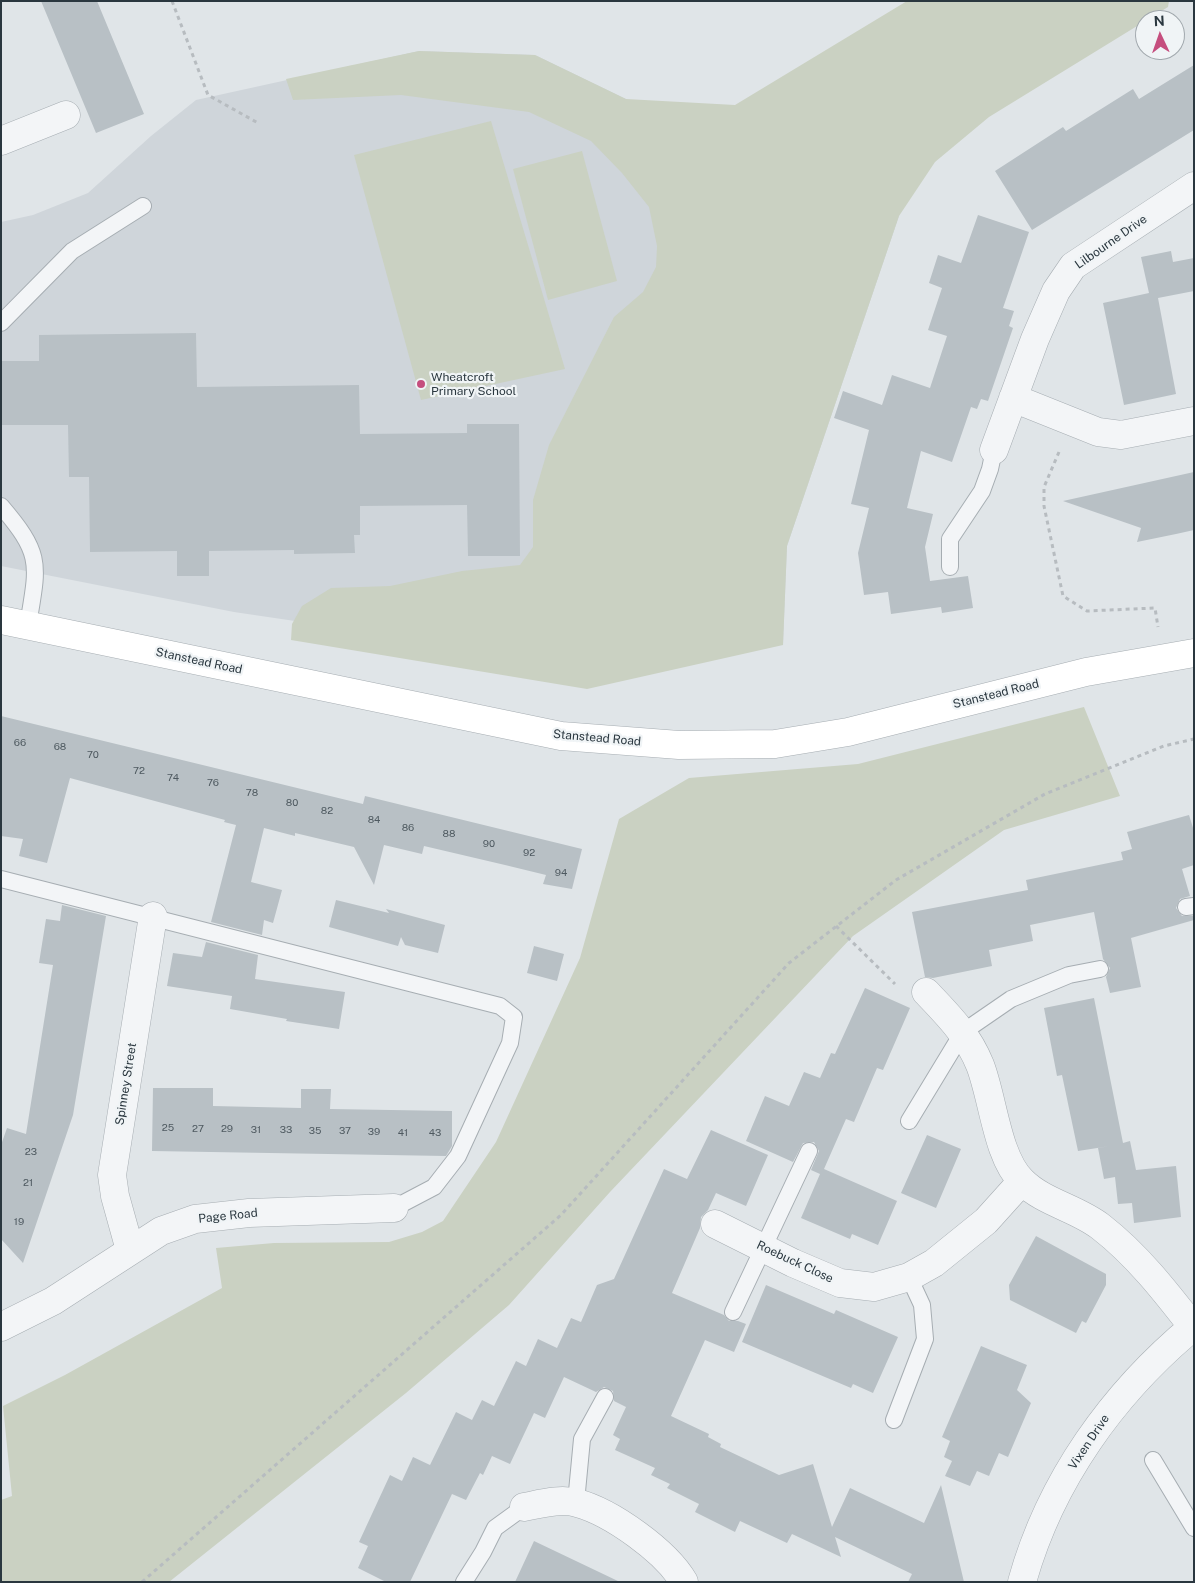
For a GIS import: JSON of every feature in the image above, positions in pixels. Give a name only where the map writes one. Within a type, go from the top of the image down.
[{"type":"main road","name":"Stanstead Road","points":[[1,620],[561,736],[679,745],[775,744],[848,732],[1086,672],[1194,653]]},
{"type":"street","points":[[4,131],[66,115]]},
{"type":"street","name":"Lilbourne Drive","points":[[994,450],[1056,291],[1073,266],[1194,186]]},
{"type":"street","points":[[1013,398],[1098,432],[1121,435],[1194,421]]},
{"type":"street","name":"Spinney Street","points":[[130,1250],[115,1196],[112,1175],[153,916]]},
{"type":"street","points":[[926,992],[963,1032],[980,1065],[1006,1158],[1022,1181],[1057,1204],[1100,1225],[1140,1262],[1193,1327]]},
{"type":"street","name":"Roebuck Close","points":[[715,1224],[840,1283],[874,1287],[909,1277],[934,1263],[986,1221],[1022,1181]]},
{"type":"street","name":"Page Road","points":[[1,1327],[53,1301],[161,1231],[195,1219],[249,1213],[394,1208]]},
{"type":"street","name":"Vixen Drive","points":[[1022,1582],[1032,1548],[1063,1481],[1098,1425],[1141,1375],[1193,1327]]},
{"type":"street","points":[[524,1507],[546,1503],[576,1502],[613,1518],[649,1545],[684,1582]]},
{"type":"lane","points":[[1,324],[72,251],[143,206]]},
{"type":"lane","points":[[950,566],[950,539],[982,491],[994,450]]},
{"type":"lane","points":[[1,506],[24,535],[33,551],[36,572],[28,625]]},
{"type":"lane","points":[[1,879],[153,916],[500,1006],[514,1017],[510,1043],[458,1156],[434,1187],[394,1208]]},
{"type":"lane","points":[[909,1121],[963,1032],[1011,998],[1069,975],[1100,969]]},
{"type":"lane","points":[[733,1312],[809,1151]]},
{"type":"lane","points":[[894,1420],[925,1339],[922,1305],[909,1277]]},
{"type":"lane","points":[[576,1502],[582,1439],[605,1397]]},
{"type":"lane","points":[[1153,1460],[1194,1528]]},
{"type":"lane","points":[[464,1582],[483,1552],[494,1528],[524,1507]]},
{"type":"path","points":[[172,1],[208,96],[258,123]]},
{"type":"path","points":[[1072,422],[1044,487],[1044,506],[1063,596],[1087,611],[1154,608],[1164,658]]},
{"type":"path","points":[[142,1582],[561,1215],[789,963],[896,880],[1045,794],[1164,746],[1194,739]]},
{"type":"path","points":[[836,926],[904,994],[926,992]]},
{"type":"shaded area","name":"Wheatcroft Primary School","points":[[419,51],[535,55],[626,99],[899,216],[787,546],[783,645],[666,637],[525,655],[234,612],[1,566],[1,222],[33,215],[88,193],[151,136],[196,100]]},
{"type":"green space","points":[[907,1],[1169,1],[1168,7],[1163,10],[1135,10],[1135,27],[989,117],[935,162],[899,216],[787,546],[783,645],[587,689],[291,640],[292,624],[302,606],[331,588],[390,586],[462,571],[520,565],[533,547],[533,500],[549,445],[614,317],[643,292],[656,267],[657,246],[649,207],[622,173],[591,141],[529,112],[401,95],[293,100],[286,79],[419,51],[535,55],[626,99],[735,105]]},
{"type":"green space","points":[[491,121],[565,369],[421,400],[354,155]]},
{"type":"green space","points":[[582,151],[617,281],[548,300],[513,169]]},
{"type":"green space","points":[[1084,707],[1120,796],[1004,830],[853,936],[610,1192],[509,1305],[406,1393],[169,1582],[1,1582],[1,1500],[12,1496],[3,1406],[65,1375],[222,1288],[216,1248],[274,1243],[389,1242],[422,1232],[443,1221],[496,1142],[580,958],[619,819],[689,778],[858,764]]},
{"type":"building","points":[[41,1],[97,1],[144,114],[96,133]]},
{"type":"building","points":[[1194,65],[1194,130],[1032,230],[995,171],[1063,127],[1066,131],[1133,89],[1139,99]]},
{"type":"building","points":[[978,215],[1029,232],[1003,308],[1014,311],[1009,326],[1013,328],[988,401],[981,399],[977,409],[971,407],[952,462],[921,451],[907,508],[933,514],[925,547],[930,581],[968,576],[973,608],[942,613],[941,607],[891,614],[888,592],[864,595],[858,553],[869,508],[851,504],[869,430],[834,418],[843,391],[882,405],[892,375],[930,388],[947,336],[928,330],[942,288],[929,283],[938,255],[961,263]]},
{"type":"building","points":[[1171,251],[1173,262],[1194,258],[1194,291],[1158,298],[1176,394],[1124,405],[1103,303],[1149,293],[1141,257]]},
{"type":"building","points":[[196,333],[197,387],[359,385],[360,434],[467,433],[467,424],[519,424],[520,556],[468,556],[467,505],[360,506],[360,535],[354,535],[355,553],[294,554],[294,550],[209,551],[209,576],[177,576],[177,551],[90,552],[89,477],[69,477],[68,425],[1,425],[1,361],[39,361],[39,335]]},
{"type":"building","points":[[1194,472],[1194,530],[1176,534],[1137,542],[1141,528],[1063,501]]},
{"type":"building","points":[[1,716],[363,804],[365,796],[582,849],[572,889],[543,884],[546,875],[424,846],[422,854],[384,845],[374,885],[354,847],[295,833],[295,836],[264,828],[251,882],[282,890],[273,923],[264,920],[262,935],[211,922],[236,825],[224,822],[225,820],[70,778],[47,863],[19,856],[23,839],[1,836]]},
{"type":"building","points":[[1189,815],[1194,831],[1194,865],[1182,869],[1190,896],[1180,899],[1176,908],[1182,916],[1194,916],[1194,920],[1131,938],[1141,987],[1110,993],[1106,977],[1110,968],[1103,959],[1094,912],[1030,925],[1033,941],[989,950],[992,966],[933,978],[925,977],[912,912],[1028,890],[1026,880],[1123,860],[1121,852],[1132,849],[1127,832]]},
{"type":"building","points":[[336,900],[389,913],[386,909],[445,925],[438,953],[405,945],[401,937],[398,946],[329,927]]},
{"type":"building","points":[[62,905],[106,916],[73,1115],[23,1263],[1,1239],[1,1145],[7,1128],[26,1134],[53,965],[39,963],[46,919],[60,921]]},
{"type":"building","points":[[206,942],[258,955],[255,979],[345,992],[339,1029],[286,1021],[287,1019],[230,1009],[232,996],[167,986],[173,953],[202,957]]},
{"type":"building","points":[[534,946],[564,954],[557,981],[527,973]]},
{"type":"building","points":[[865,988],[910,1008],[883,1070],[877,1068],[854,1122],[846,1119],[824,1169],[897,1201],[878,1245],[852,1234],[850,1239],[801,1218],[820,1174],[811,1170],[819,1151],[814,1142],[803,1143],[793,1162],[746,1141],[765,1096],[789,1106],[804,1072],[820,1078],[831,1053],[835,1054]]},
{"type":"building","points":[[1094,998],[1123,1143],[1130,1141],[1136,1170],[1176,1166],[1181,1217],[1134,1223],[1132,1203],[1118,1204],[1115,1177],[1104,1179],[1098,1148],[1110,1146],[1078,1151],[1062,1075],[1057,1076],[1044,1008]]},
{"type":"building","points":[[153,1088],[213,1088],[213,1106],[301,1108],[301,1089],[331,1089],[330,1109],[452,1111],[452,1146],[446,1156],[152,1151]]},
{"type":"building","points":[[711,1130],[768,1155],[746,1206],[716,1193],[708,1210],[701,1217],[700,1228],[672,1293],[724,1315],[729,1321],[738,1321],[746,1324],[734,1352],[705,1340],[671,1416],[709,1434],[708,1437],[721,1444],[720,1447],[779,1475],[813,1464],[832,1527],[850,1488],[924,1523],[941,1485],[964,1582],[908,1582],[912,1574],[835,1537],[841,1557],[792,1534],[787,1543],[740,1521],[735,1532],[695,1512],[699,1504],[667,1488],[670,1484],[651,1475],[655,1468],[615,1450],[620,1439],[613,1435],[626,1407],[614,1401],[613,1391],[604,1387],[596,1392],[564,1377],[545,1418],[534,1413],[510,1464],[492,1456],[483,1475],[480,1473],[466,1500],[452,1494],[410,1582],[386,1582],[358,1568],[368,1546],[359,1542],[390,1475],[402,1481],[413,1457],[430,1465],[456,1412],[472,1420],[482,1400],[494,1406],[516,1361],[526,1366],[538,1339],[557,1348],[571,1318],[581,1322],[597,1285],[614,1279],[664,1169],[687,1179]]},
{"type":"building","points":[[927,1135],[961,1149],[936,1208],[901,1193]]},
{"type":"building","points":[[1036,1236],[1106,1274],[1106,1285],[1086,1323],[1082,1321],[1076,1333],[1010,1300],[1009,1285]]},
{"type":"building","points":[[766,1285],[834,1314],[836,1310],[898,1337],[873,1393],[853,1384],[851,1388],[742,1342]]},
{"type":"building","points":[[981,1346],[1027,1365],[1017,1390],[1031,1403],[1008,1457],[999,1453],[989,1476],[977,1471],[970,1486],[945,1476],[952,1461],[944,1457],[950,1441],[942,1437]]},
{"type":"building","points":[[534,1541],[620,1582],[515,1582]]},
{"type":"place","name":"Wheatcroft Primary School","points":[[421,384]]}]
